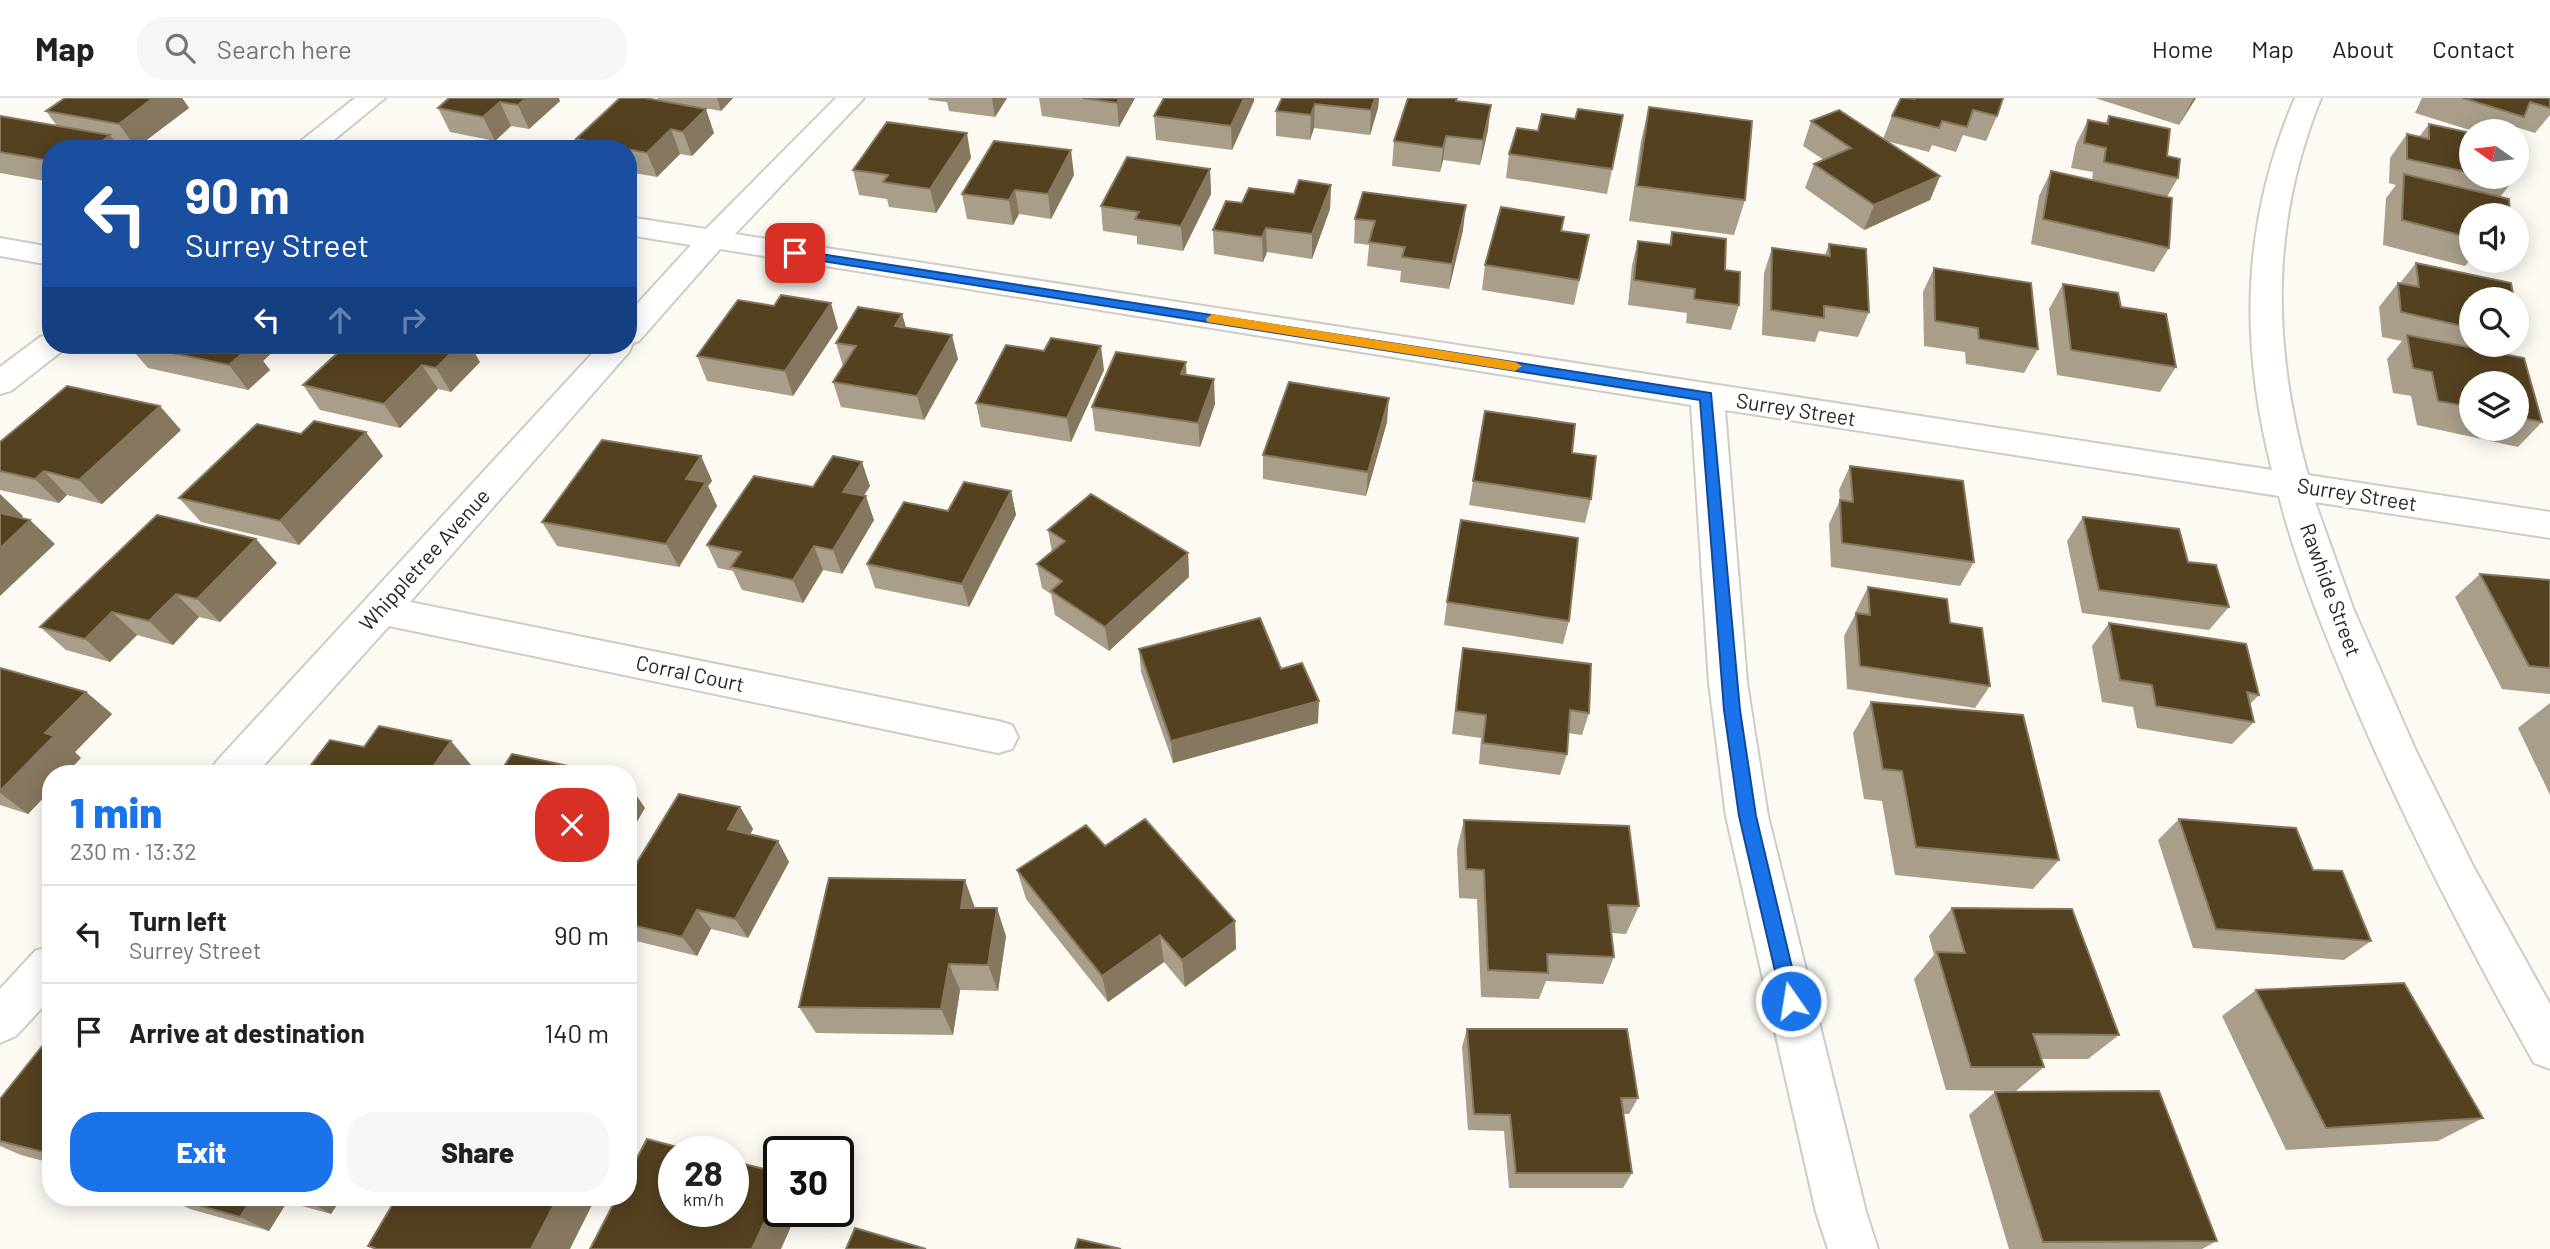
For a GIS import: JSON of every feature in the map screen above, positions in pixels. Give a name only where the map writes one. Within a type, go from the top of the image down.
[{"type":"street","points":[[317,140],[372,98]]},
{"type":"street","points":[[637,324],[712,240],[851,98]]},
{"type":"street","name":"Rawhide Street","points":[[2308,98],[2288,143],[2273,209],[2265,292],[2273,402],[2293,485],[2338,622],[2421,810],[2550,1046]]},
{"type":"street","name":"Surrey Street","points":[[637,228],[2550,525]]},
{"type":"street","points":[[0,247],[42,254]]},
{"type":"street","points":[[0,383],[42,351]]},
{"type":"street","name":"Whippletree Avenue","points":[[238,765],[610,354]]},
{"type":"street","points":[[1707,396],[1728,683],[1747,816],[1841,1212],[1853,1249]]},
{"type":"street","name":"Corral Court","points":[[381,610],[998,737]]},
{"type":"street","points":[[0,1021],[42,976]]},
{"type":"building","points":[[65,98],[153,98],[119,124],[46,111]]},
{"type":"building","points":[[449,98],[526,98],[518,105],[500,102],[483,117],[438,108]]},
{"type":"building","points":[[620,98],[645,98],[706,109],[683,132],[671,129],[647,153],[637,151],[637,140],[576,139]]},
{"type":"building","points":[[1083,98],[1119,98],[1117,103]]},
{"type":"building","points":[[1164,98],[1244,98],[1231,126],[1154,116]]},
{"type":"building","points":[[1282,98],[1375,98],[1371,110],[1315,104],[1311,115],[1276,111]]},
{"type":"building","points":[[1408,98],[1457,98],[1456,101],[1491,105],[1483,140],[1446,136],[1443,148],[1394,141]]},
{"type":"building","points":[[1901,98],[2003,98],[1997,116],[1973,110],[1967,127],[1942,121],[1939,128],[1892,116]]},
{"type":"building","points":[[2463,98],[2550,98],[2550,108],[2530,102],[2524,117]]},
{"type":"building","points":[[1649,107],[1752,121],[1745,200],[1637,186]]},
{"type":"building","points":[[1578,109],[1623,115],[1612,169],[1509,154],[1517,128],[1538,131],[1542,114],[1575,119]]},
{"type":"building","points":[[1839,110],[1940,176],[1874,205],[1814,164],[1851,148],[1811,121]]},
{"type":"building","points":[[0,116],[110,135],[104,140],[42,140],[42,159],[0,152]]},
{"type":"building","points":[[2109,116],[2170,129],[2167,156],[2180,159],[2178,178],[2104,162],[2106,148],[2084,143],[2088,120],[2108,124]]},
{"type":"building","points":[[887,122],[967,133],[930,189],[883,182],[888,175],[853,170]]},
{"type":"building","points":[[2429,124],[2459,130],[2459,170],[2407,159],[2407,134],[2429,139]]},
{"type":"building","points":[[994,141],[1071,150],[1048,194],[1015,190],[1009,200],[962,194]]},
{"type":"building","points":[[1127,157],[1210,169],[1181,226],[1135,219],[1139,212],[1101,206]]},
{"type":"building","points":[[2051,171],[2172,198],[2169,248],[2043,219]]},
{"type":"building","points":[[2404,174],[2509,199],[2509,203],[2459,203],[2459,235],[2402,220]]},
{"type":"building","points":[[1299,180],[1331,185],[1312,234],[1266,228],[1262,237],[1213,230],[1226,201],[1242,203],[1249,188],[1294,194]]},
{"type":"building","points":[[1363,192],[1466,205],[1452,264],[1402,257],[1405,247],[1369,242],[1375,221],[1355,219]]},
{"type":"building","points":[[1501,207],[1564,217],[1561,231],[1589,235],[1579,280],[1485,265]]},
{"type":"building","points":[[1672,232],[1726,239],[1725,270],[1740,272],[1739,305],[1694,299],[1695,289],[1634,280],[1638,241],[1671,245]]},
{"type":"building","points":[[1829,244],[1866,249],[1869,312],[1824,306],[1824,318],[1771,310],[1772,248],[1830,256]]},
{"type":"building","points":[[2416,263],[2511,283],[2512,287],[2459,287],[2459,325],[2401,312],[2398,283],[2419,287]]},
{"type":"building","points":[[1934,268],[2031,283],[2038,349],[1979,339],[1978,328],[1935,321]]},
{"type":"building","points":[[2063,284],[2118,293],[2121,307],[2166,314],[2176,367],[2071,350]]},
{"type":"building","points":[[781,295],[831,303],[785,371],[697,356],[738,300],[774,306]]},
{"type":"building","points":[[858,307],[902,314],[895,326],[952,335],[917,396],[833,382],[856,346],[836,343]]},
{"type":"building","points":[[2407,335],[2459,345],[2459,357],[2524,358],[2528,371],[2459,371],[2459,405],[2438,401],[2432,372],[2413,368]]},
{"type":"building","points":[[1051,338],[1101,346],[1067,418],[976,403],[1006,345],[1044,351]]},
{"type":"building","points":[[1116,352],[1186,362],[1181,374],[1214,379],[1198,423],[1092,407]]},
{"type":"building","points":[[177,354],[242,354],[229,365]]},
{"type":"building","points":[[336,354],[450,354],[436,368],[422,365],[384,404],[303,385]]},
{"type":"building","points":[[2529,376],[2542,422],[2529,420]]},
{"type":"building","points":[[1289,382],[1389,398],[1368,472],[1263,455]]},
{"type":"building","points":[[67,386],[160,406],[79,480],[44,471],[35,479],[0,471],[0,442]]},
{"type":"building","points":[[1485,411],[1575,424],[1572,453],[1596,456],[1591,499],[1473,481]]},
{"type":"building","points":[[314,421],[366,432],[280,521],[179,498],[257,424],[301,434]]},
{"type":"building","points":[[602,440],[701,456],[686,479],[706,482],[666,544],[542,522]]},
{"type":"building","points":[[833,456],[862,462],[843,492],[866,496],[833,550],[814,546],[793,580],[731,567],[741,552],[707,545],[754,476],[813,487]]},
{"type":"building","points":[[1850,466],[1963,481],[1974,562],[1842,543],[1840,500],[1853,502]]},
{"type":"building","points":[[964,482],[1011,491],[962,584],[867,564],[904,502],[948,511]]},
{"type":"building","points":[[1091,494],[1188,553],[1105,627],[1051,591],[1062,581],[1037,564],[1065,541],[1048,530]]},
{"type":"building","points":[[0,513],[30,520],[0,548]]},
{"type":"building","points":[[157,515],[256,539],[197,599],[176,594],[149,621],[112,612],[85,639],[40,627]]},
{"type":"building","points":[[2083,517],[2179,529],[2188,562],[2216,565],[2229,607],[2099,590]]},
{"type":"building","points":[[1461,520],[1578,538],[1569,621],[1447,602]]},
{"type":"building","points":[[2480,574],[2550,580],[2550,668],[2529,666]]},
{"type":"building","points":[[1868,587],[1947,599],[1950,623],[1982,628],[1990,686],[1860,666],[1856,613],[1870,615]]},
{"type":"building","points":[[1260,618],[1281,669],[1302,663],[1319,701],[1171,741],[1139,649]]},
{"type":"building","points":[[2109,623],[2246,644],[2259,695],[2247,692],[2254,722],[2156,706],[2152,685],[2120,680]]},
{"type":"building","points":[[1463,648],[1591,664],[1589,713],[1570,710],[1567,754],[1483,743],[1486,715],[1456,711]]},
{"type":"building","points":[[0,668],[86,692],[45,733],[54,736],[0,791]]},
{"type":"building","points":[[1871,702],[2023,715],[2059,860],[1916,847],[1902,771],[1883,769]]},
{"type":"building","points":[[379,726],[451,741],[434,765],[311,765],[330,740],[364,747]]},
{"type":"building","points":[[512,754],[564,765],[505,765]]},
{"type":"building","points":[[679,794],[740,807],[728,829],[778,841],[735,919],[697,910],[682,937],[637,926],[637,862]]},
{"type":"building","points":[[1145,819],[1235,921],[1182,960],[1160,935],[1102,976],[1017,870],[1086,825],[1105,846]]},
{"type":"building","points":[[2179,819],[2296,828],[2313,870],[2342,871],[2371,941],[2216,929]]},
{"type":"building","points":[[1464,820],[1629,826],[1639,906],[1608,905],[1614,957],[1547,954],[1548,973],[1488,970],[1484,870],[1466,869]]},
{"type":"building","points":[[829,878],[965,880],[961,908],[997,908],[988,965],[949,964],[941,1009],[799,1007]]},
{"type":"building","points":[[1952,908],[2072,909],[2119,1035],[2033,1034],[2044,1067],[1971,1067],[1937,952],[1965,953]]},
{"type":"building","points":[[2404,983],[2483,1118],[2326,1128],[2256,990]]},
{"type":"building","points":[[1467,1029],[1627,1029],[1638,1098],[1621,1098],[1632,1173],[1516,1173],[1510,1115],[1474,1114]]},
{"type":"building","points":[[42,1046],[42,1152],[0,1141],[0,1099]]},
{"type":"building","points":[[2159,1091],[2217,1241],[2043,1242],[1995,1092]]},
{"type":"building","points":[[647,1139],[658,1142],[658,1227],[749,1227],[749,1165],[763,1169],[763,1225],[752,1249],[590,1249],[612,1206],[637,1206],[637,1158]]},
{"type":"building","points":[[201,1206],[247,1206],[240,1217]]},
{"type":"building","points":[[392,1206],[553,1206],[531,1249],[377,1249],[368,1246]]},
{"type":"building","points":[[855,1228],[926,1249],[846,1249]]},
{"type":"building","points":[[1078,1239],[1121,1249],[1075,1249]]},
{"type":"slow traffic","points":[[1212,319],[1515,366]]},
{"type":"route","points":[[795,253],[1707,396],[1728,683],[1747,816],[1791,1001]]}]
